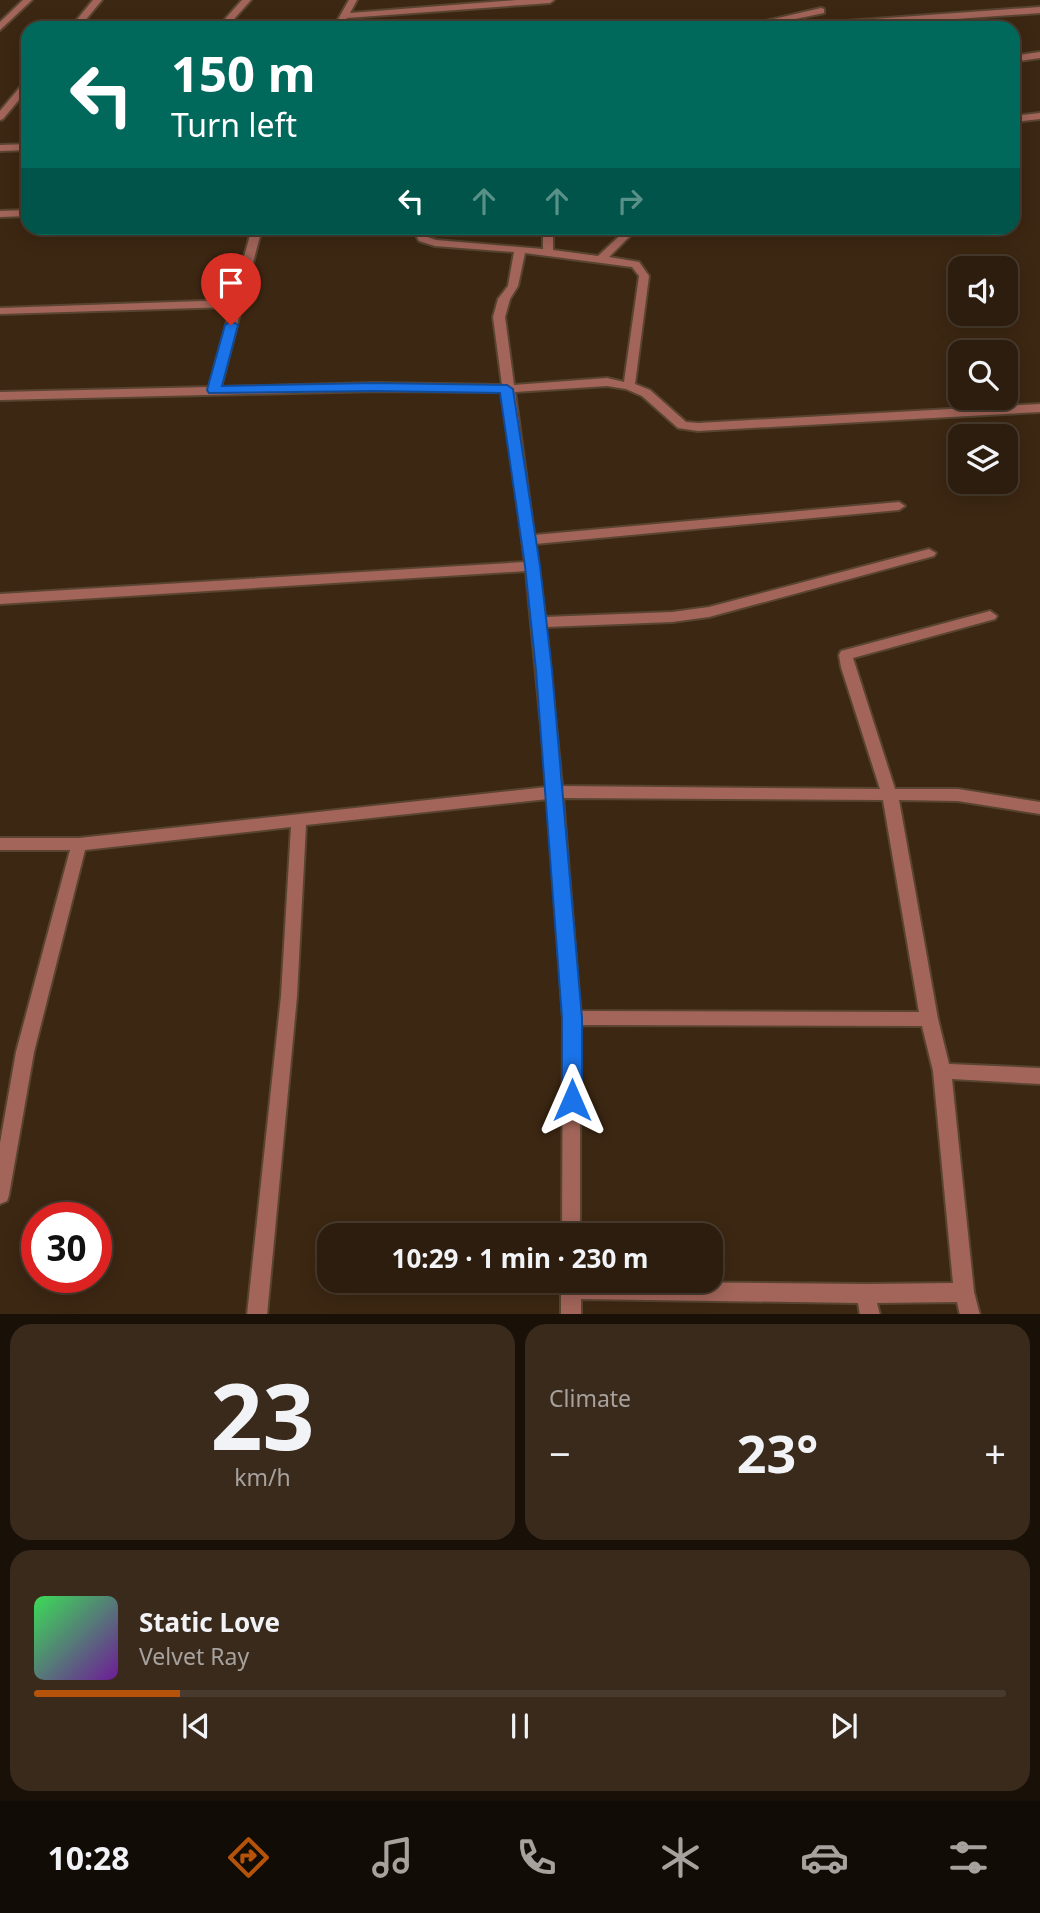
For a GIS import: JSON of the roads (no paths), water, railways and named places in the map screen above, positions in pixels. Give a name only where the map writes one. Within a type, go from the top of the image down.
[{"type":"street","points":[[0,27],[28,0]]},
{"type":"street","points":[[80,21],[98,0]]},
{"type":"street","points":[[228,21],[247,0]]},
{"type":"street","points":[[342,21],[353,0]]},
{"type":"street","points":[[345,16],[550,0]]},
{"type":"street","points":[[811,0],[828,21]]},
{"type":"street","points":[[1003,0],[1008,12]]},
{"type":"street","points":[[903,21],[1040,10]]},
{"type":"street","points":[[773,21],[821,11]]},
{"type":"street","points":[[1020,58],[1040,55]]},
{"type":"street","points":[[0,117],[21,92]]},
{"type":"street","points":[[1020,118],[1040,116]]},
{"type":"street","points":[[0,148],[21,147]]},
{"type":"street","points":[[0,214],[21,213]]},
{"type":"street","points":[[214,390],[255,235]]},
{"type":"street","points":[[421,235],[423,239],[435,243],[520,249],[635,264],[644,276],[629,386]]},
{"type":"street","points":[[548,235],[548,253]]},
{"type":"street","points":[[602,258],[626,235]]},
{"type":"street","points":[[520,249],[513,286],[504,299],[499,317],[527,540],[533,566],[555,792],[572,1018],[571,1223]]},
{"type":"street","points":[[0,311],[237,303]]},
{"type":"street","points":[[0,396],[375,387],[507,389],[607,382],[629,386],[646,393],[682,425],[698,427],[1040,408]]},
{"type":"street","points":[[527,540],[899,506]]},
{"type":"street","points":[[539,622],[672,617],[709,612],[929,553]]},
{"type":"street","points":[[0,599],[533,566]]},
{"type":"street","points":[[970,1314],[964,1292],[942,1071],[929,1018],[890,795],[846,655],[990,617]]},
{"type":"street","points":[[0,844],[79,844],[555,792],[958,795],[1040,808]]},
{"type":"street","points":[[257,1314],[289,996],[299,820]]},
{"type":"street","points":[[0,1195],[25,1052],[79,844]]},
{"type":"street","points":[[572,1018],[929,1018]]},
{"type":"street","points":[[942,1071],[1040,1076]]},
{"type":"street","points":[[723,1290],[866,1294],[964,1292]]},
{"type":"street","points":[[571,1293],[571,1314]]},
{"type":"street","points":[[866,1294],[870,1314]]}]
